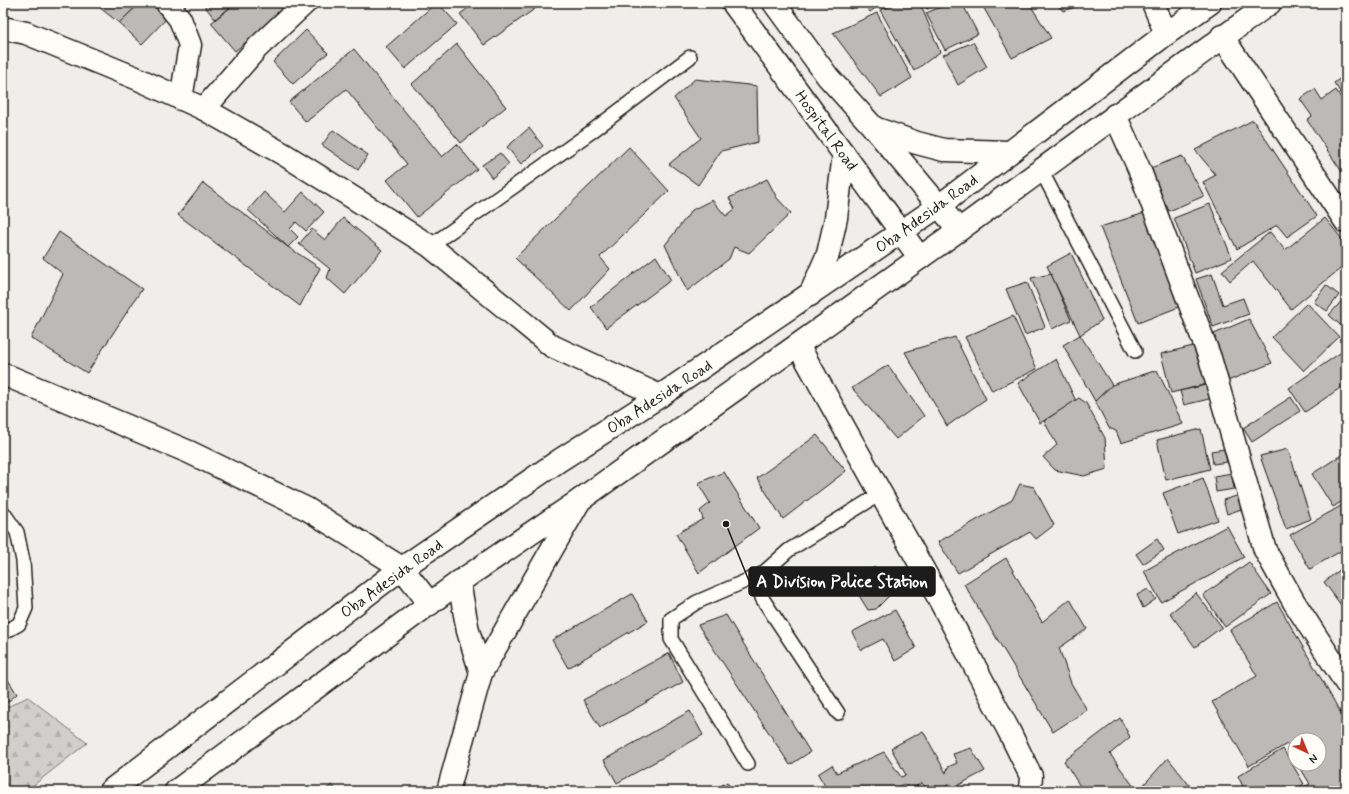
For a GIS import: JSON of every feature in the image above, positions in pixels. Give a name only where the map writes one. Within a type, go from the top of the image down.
[{"type":"street","points":[[167,3],[180,19],[190,45],[181,99]]},
{"type":"street","points":[[204,109],[256,49],[305,3]]},
{"type":"street","name":"Hospital Road","points":[[733,3],[920,258]]},
{"type":"street","name":"Hospital Road","points":[[774,3],[828,77],[874,128],[960,230]]},
{"type":"street","points":[[1153,3],[1166,34]]},
{"type":"street","name":"Oba Adesida Road","points":[[110,791],[402,568],[560,460],[660,396],[810,295],[939,206],[1166,34],[1210,3]]},
{"type":"street","name":"Oba Adesida Road","points":[[176,791],[459,582],[580,500],[960,230],[1222,36],[1270,3]]},
{"type":"street","points":[[3,28],[26,33],[136,78],[204,109],[285,156],[430,246],[552,346],[660,396]]},
{"type":"street","points":[[1222,36],[1346,222]]},
{"type":"street","points":[[1115,115],[1140,171],[1210,358],[1265,550],[1294,602],[1346,683]]},
{"type":"street","points":[[874,128],[917,143],[944,150],[1009,152]]},
{"type":"street","points":[[810,295],[828,254],[838,210],[844,154]]},
{"type":"street","points":[[798,345],[928,578],[1009,731],[1031,776],[1030,791]]},
{"type":"street","points":[[3,374],[189,452],[293,503],[402,568],[430,604]]},
{"type":"street","points":[[448,791],[481,673],[580,500]]},
{"type":"street","points":[[459,582],[468,631],[481,673]]},
{"type":"lane","points":[[430,246],[591,132],[690,57]]},
{"type":"lane","points":[[1041,170],[1135,351]]},
{"type":"lane","points":[[748,764],[671,639],[671,619],[697,602],[762,574],[788,550],[880,494]]},
{"type":"lane","points":[[3,512],[17,532],[23,560],[26,608],[19,624],[3,632]]},
{"type":"lane","points":[[762,574],[762,598],[838,713]]},
{"type":"green space","points":[[28,697],[87,743],[26,791],[3,791],[3,709]]},
{"type":"building","points":[[94,3],[140,3],[119,23]]},
{"type":"building","points":[[140,3],[156,3],[168,17],[142,44],[119,23]]},
{"type":"building","points":[[202,3],[236,3],[215,19]]},
{"type":"building","points":[[236,3],[293,4],[235,51],[211,23]]},
{"type":"building","points":[[436,3],[438,3],[457,24],[405,69],[386,47]]},
{"type":"building","points":[[475,3],[543,3],[484,45],[460,14]]},
{"type":"building","points":[[843,3],[861,3],[851,9]]},
{"type":"building","points":[[864,3],[882,3],[870,12]]},
{"type":"building","points":[[899,3],[920,3],[940,52],[914,71],[880,10]]},
{"type":"building","points":[[924,3],[938,3],[927,9]]},
{"type":"building","points":[[951,3],[962,3],[978,34],[945,50],[926,13]]},
{"type":"building","points":[[981,3],[1029,3],[1051,38],[1012,58]]},
{"type":"building","points":[[1055,3],[1088,3],[1063,11]]},
{"type":"building","points":[[877,13],[912,78],[881,97],[833,33]]},
{"type":"building","points":[[306,30],[328,53],[293,84],[273,62]]},
{"type":"building","points":[[973,42],[987,67],[958,85],[943,55]]},
{"type":"building","points":[[457,44],[506,107],[461,143],[412,84]]},
{"type":"building","points":[[354,49],[442,157],[457,144],[477,169],[417,217],[387,180],[407,164],[346,89],[306,122],[289,102]]},
{"type":"building","points":[[1346,74],[1346,100],[1334,83]]},
{"type":"building","points":[[695,79],[757,86],[758,142],[721,151],[698,185],[669,164],[701,138],[674,98]]},
{"type":"building","points":[[1315,89],[1322,100],[1336,90],[1346,105],[1346,178],[1307,120],[1312,116],[1300,99]]},
{"type":"building","points":[[1253,120],[1317,216],[1287,237],[1277,225],[1237,249],[1203,182],[1216,175],[1195,150]]},
{"type":"building","points":[[529,128],[543,146],[521,164],[507,147]]},
{"type":"building","points":[[333,130],[368,155],[358,170],[322,145]]},
{"type":"building","points":[[629,147],[669,191],[600,257],[610,269],[571,311],[515,258]]},
{"type":"building","points":[[500,153],[509,164],[492,178],[482,165]]},
{"type":"building","points":[[1182,156],[1204,196],[1169,211],[1148,169]]},
{"type":"building","points":[[767,179],[777,198],[791,213],[749,253],[734,247],[729,259],[687,291],[665,245],[692,210],[712,200],[726,216],[735,209],[729,198]]},
{"type":"building","points":[[203,183],[288,247],[320,268],[300,306],[178,215]]},
{"type":"building","points":[[264,192],[285,212],[303,192],[324,212],[306,231],[296,222],[290,229],[298,237],[288,247],[248,210]]},
{"type":"building","points":[[1210,204],[1232,258],[1195,273],[1174,218]]},
{"type":"building","points":[[1148,212],[1184,305],[1138,323],[1100,227]]},
{"type":"building","points":[[343,218],[382,250],[345,294],[327,278],[330,269],[299,244],[312,229],[325,240]]},
{"type":"building","points":[[1325,218],[1346,244],[1346,264],[1291,309],[1253,261],[1230,281],[1222,271],[1270,232],[1285,250]]},
{"type":"building","points":[[59,232],[142,289],[87,373],[31,338],[63,274],[43,258]]},
{"type":"building","points":[[1071,253],[1102,320],[1080,335],[1047,266]]},
{"type":"building","points":[[656,256],[671,280],[606,328],[591,307]]},
{"type":"building","points":[[1051,274],[1071,320],[1052,329],[1031,278]]},
{"type":"building","points":[[1212,274],[1223,305],[1243,298],[1249,314],[1213,327],[1196,279]]},
{"type":"building","points":[[1027,282],[1045,327],[1025,335],[1006,289]]},
{"type":"building","points":[[1326,285],[1339,295],[1327,311],[1314,302]]},
{"type":"building","points":[[1346,296],[1346,330],[1329,315]]},
{"type":"building","points":[[1307,303],[1339,337],[1304,371],[1272,337]]},
{"type":"building","points":[[1013,316],[1037,369],[992,391],[965,337]]},
{"type":"building","points":[[1249,319],[1272,363],[1225,382],[1214,334]]},
{"type":"building","points":[[1080,335],[1112,385],[1095,401],[1063,345]]},
{"type":"building","points":[[955,337],[986,399],[947,426],[905,352]]},
{"type":"building","points":[[1197,345],[1207,384],[1171,393],[1161,354]]},
{"type":"building","points":[[1346,349],[1346,384],[1305,412],[1289,388]]},
{"type":"building","points":[[1056,359],[1076,401],[1040,423],[1018,383]]},
{"type":"building","points":[[888,365],[924,416],[896,439],[852,388]]},
{"type":"building","points":[[1157,370],[1183,424],[1121,443],[1116,431],[1109,428],[1095,401],[1112,385]]},
{"type":"building","points":[[1210,384],[1213,398],[1184,405],[1180,391]]},
{"type":"building","points":[[1291,397],[1300,411],[1252,442],[1243,428]]},
{"type":"building","points":[[1079,398],[1086,403],[1105,438],[1107,469],[1084,476],[1055,470],[1043,457],[1057,445],[1044,421]]},
{"type":"building","points":[[1201,429],[1210,469],[1166,480],[1157,440]]},
{"type":"building","points":[[817,435],[846,471],[783,519],[757,478]]},
{"type":"building","points":[[1224,449],[1227,462],[1213,464],[1211,451]]},
{"type":"building","points":[[1288,449],[1311,519],[1286,529],[1260,456]]},
{"type":"building","points":[[1346,452],[1346,499],[1333,507],[1312,474]]},
{"type":"building","points":[[724,472],[759,528],[699,573],[676,534],[703,519],[700,511],[710,503],[698,483]]},
{"type":"building","points":[[1232,473],[1234,489],[1216,492],[1214,476]]},
{"type":"building","points":[[1203,478],[1218,520],[1178,534],[1163,493]]},
{"type":"building","points":[[1020,484],[1034,487],[1054,525],[1036,539],[1030,532],[958,573],[938,542],[1012,500]]},
{"type":"building","points":[[1240,495],[1244,508],[1227,514],[1223,500]]},
{"type":"building","points":[[1346,503],[1346,548],[1310,569],[1290,535]]},
{"type":"building","points":[[1227,526],[1244,557],[1161,602],[1144,571]]},
{"type":"building","points":[[1157,539],[1164,550],[1143,564],[1136,554]]},
{"type":"building","points":[[1006,558],[1042,622],[1070,599],[1087,629],[1059,648],[1071,683],[1087,710],[1053,732],[964,584]]},
{"type":"building","points":[[1249,562],[1271,594],[1225,627],[1203,595]]},
{"type":"building","points":[[1346,565],[1346,612],[1324,582]]},
{"type":"building","points":[[875,567],[890,595],[876,609],[868,610],[850,581]]},
{"type":"building","points":[[1148,589],[1156,599],[1143,608],[1137,595]]},
{"type":"building","points":[[1196,593],[1222,627],[1195,647],[1170,613]]},
{"type":"building","points":[[632,594],[648,621],[568,668],[552,640]]},
{"type":"building","points":[[1277,602],[1346,722],[1346,791],[1303,791],[1301,788],[1310,784],[1303,772],[1327,772],[1327,732],[1287,732],[1287,744],[1249,766],[1212,702],[1257,676],[1230,630]]},
{"type":"building","points":[[895,610],[916,648],[895,661],[883,639],[861,650],[852,632]]},
{"type":"building","points":[[726,615],[810,752],[790,765],[698,625]]},
{"type":"building","points":[[669,653],[683,682],[600,728],[583,700]]},
{"type":"building","points":[[3,672],[17,694],[3,706]]},
{"type":"building","points":[[690,711],[703,735],[617,783],[604,760]]},
{"type":"building","points":[[1120,718],[1130,737],[1110,754],[1137,791],[1083,791],[1064,761]]},
{"type":"building","points":[[923,731],[946,773],[948,767],[957,763],[953,754],[971,748],[985,771],[953,788],[950,784],[938,791],[928,791],[922,783],[910,790],[904,784],[888,791],[828,791],[818,774],[832,765],[837,773],[884,752],[901,777],[906,775],[891,748]]},
{"type":"building","points":[[1283,749],[1287,756],[1287,772],[1297,772],[1304,784],[1292,791],[1245,791],[1238,776]]},
{"type":"building","points":[[1168,758],[1194,791],[1138,791]]},
{"type":"building","points":[[727,782],[732,791],[712,791]]},
{"type":"building","points":[[332,785],[337,791],[324,791]]},
{"type":"place","name":"A Division Police Station","points":[[726,524]]}]
